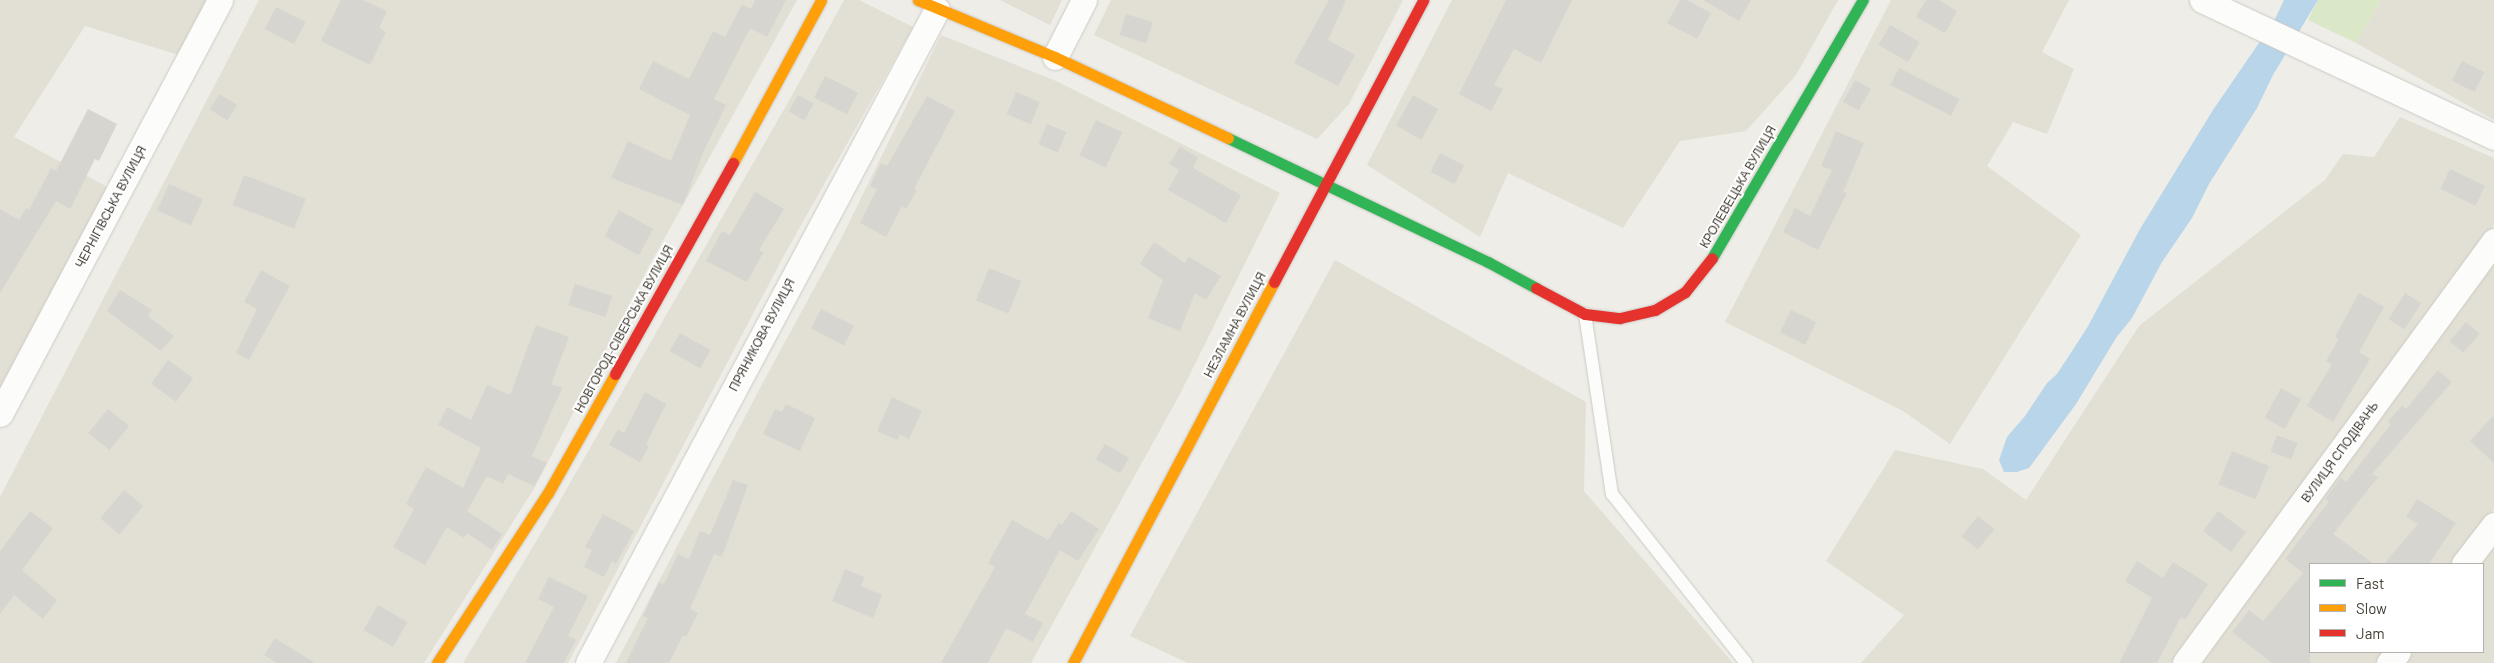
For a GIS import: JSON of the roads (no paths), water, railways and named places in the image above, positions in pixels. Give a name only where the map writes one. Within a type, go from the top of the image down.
[{"type":"street","name":"ЧЕРНІГІВСЬКА ВУЛИЦЯ","points":[[0,414],[220,0]]},
{"type":"street","name":"НОВГОРОД-СІВЕРСЬКА ВУЛИЦЯ","points":[[437,663],[548,493],[699,225],[821,0]]},
{"type":"street","points":[[1055,57],[1084,0]]},
{"type":"street","name":"НЕЗЛАМНА ВУЛИЦЯ","points":[[1073,663],[1324,184],[1423,0]]},
{"type":"street","name":"КРОЛЕВЕЦЬКА ВУЛИЦЯ","points":[[1585,314],[1620,318],[1655,310],[1685,292],[1708,265],[1863,0]]},
{"type":"street","points":[[2202,0],[2494,137]]},
{"type":"street","points":[[927,4],[1055,57],[1488,262],[1585,314]]},
{"type":"street","name":"ПРЯНИКОВА ВУЛИЦЯ","points":[[588,663],[927,4]]},
{"type":"street","name":"ВУЛИЦЯ СПОДІВАНЬ","points":[[2185,663],[2494,241]]},
{"type":"street","points":[[2465,563],[2494,525]]},
{"type":"street","points":[[2389,663],[2397,653]]},
{"type":"lane","points":[[1585,314],[1612,494],[1746,663]]},
{"type":"water","points":[[2284,0],[2318,0],[2273,75],[2257,108],[2209,184],[2192,218],[2162,262],[2132,318],[2116,338],[2076,404],[2029,468],[2017,472],[2004,472],[1999,460],[2007,437],[2025,416],[2047,383],[2057,374],[2087,328],[2140,229],[2213,110],[2274,21]]}]
